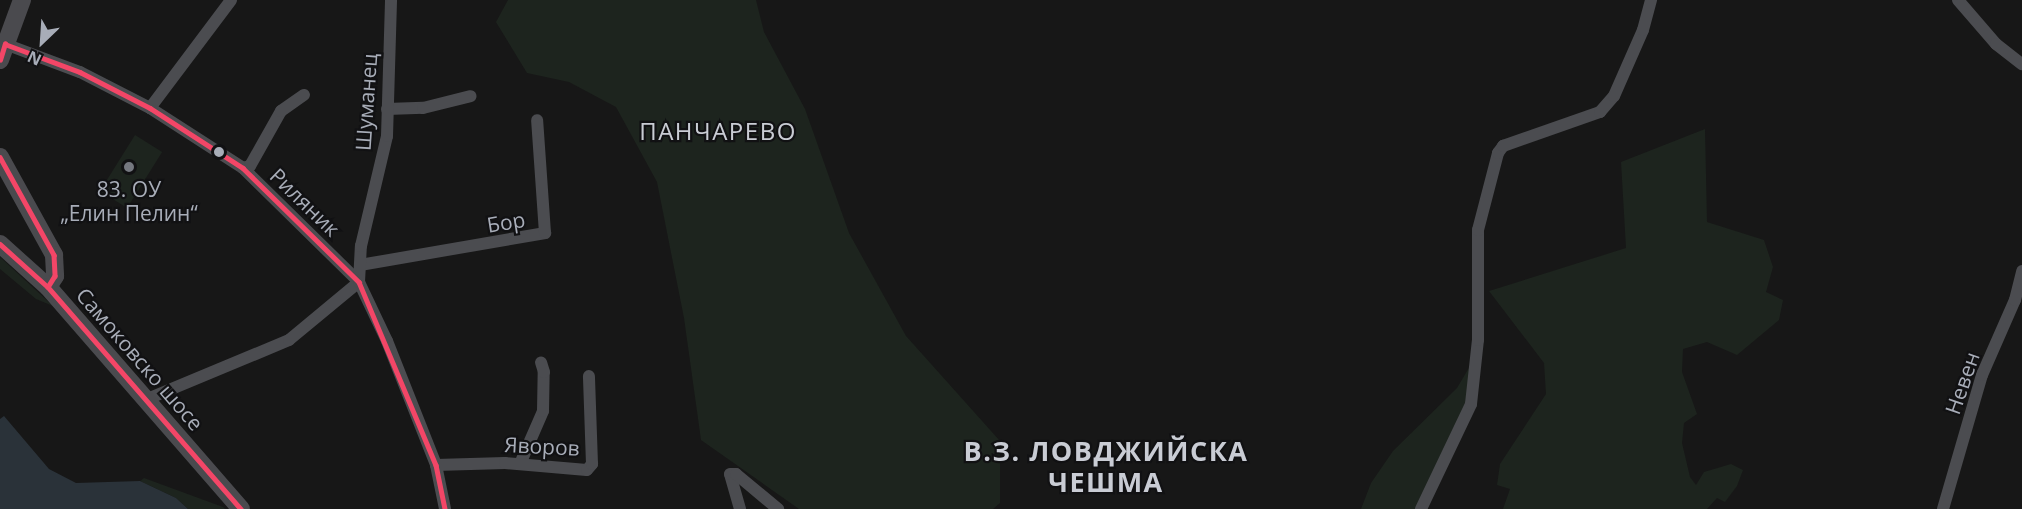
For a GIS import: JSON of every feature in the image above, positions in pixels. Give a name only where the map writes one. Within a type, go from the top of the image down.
[{"type":"main road","points":[[2,52],[22,0]]},
{"type":"main road","points":[[0,157],[54,255],[55,276],[48,287]]},
{"type":"main road","name":"Самоковско шосе","points":[[0,244],[48,287],[241,509]]},
{"type":"street","points":[[150,108],[231,0]]},
{"type":"street","name":"Шуманец","points":[[359,282],[360,265],[387,136],[391,0]]},
{"type":"street","points":[[1421,509],[1471,405],[1478,340],[1478,230],[1498,153],[1503,146],[1600,112],[1614,96],[1643,30],[1651,0]]},
{"type":"street","points":[[1958,0],[1996,44],[2022,64]]},
{"type":"street","name":"Риляник","points":[[2,52],[80,72],[150,108],[243,168],[359,282],[387,341],[436,465],[445,509]]},
{"type":"street","points":[[243,168],[250,165],[281,111],[304,95]]},
{"type":"street","points":[[387,109],[423,108],[471,96]]},
{"type":"street","name":"Бор","points":[[360,265],[544,233],[537,120]]},
{"type":"street","name":"Невен","points":[[1944,509],[1982,375],[2015,300],[2022,271]]},
{"type":"street","points":[[145,400],[289,340],[359,282]]},
{"type":"street","points":[[520,464],[543,411],[545,382],[540,362]]},
{"type":"street","name":"Яворов","points":[[436,465],[520,464],[587,470],[592,464],[590,376]]},
{"type":"street","points":[[740,509],[730,474],[736,474],[778,509]]},
{"type":"shaded area","points":[[508,0],[756,0],[764,32],[805,109],[849,233],[906,336],[1000,441],[1000,503],[993,509],[799,509],[701,440],[684,318],[657,182],[616,107],[569,82],[527,73],[496,22]]},
{"type":"shaded area","points":[[1705,129],[1707,222],[1764,240],[1773,267],[1766,292],[1783,300],[1779,320],[1737,355],[1707,342],[1683,349],[1682,372],[1697,414],[1684,423],[1682,443],[1690,477],[1696,485],[1704,472],[1731,464],[1743,470],[1737,486],[1725,502],[1717,498],[1707,509],[1503,509],[1510,489],[1497,485],[1500,464],[1546,394],[1544,363],[1489,291],[1626,248],[1621,162]]},
{"type":"shaded area","points":[[135,135],[162,152],[127,208],[100,191]]},
{"type":"shaded area","points":[[0,257],[53,306],[36,299],[0,269]]},
{"type":"shaded area","points":[[1473,361],[1466,403],[1417,509],[1361,509],[1371,483],[1393,451],[1457,388]]},
{"type":"shaded area","points":[[4,416],[49,469],[76,483],[140,481],[176,498],[188,509],[0,509],[0,419]]},
{"type":"shaded area","points":[[144,478],[225,509],[188,509],[176,498],[140,481]]},
{"type":"transit line","points":[[0,60],[5,44],[80,72],[150,108],[243,168],[359,282],[436,465],[445,509]]},
{"type":"transit line","points":[[0,157],[54,255],[55,276],[48,287]]},
{"type":"transit line","points":[[0,244],[48,287],[241,509]]},
{"type":"place","name":"83. ОУ „Елин Пелин“","points":[[129,167]]},
{"type":"district","name":"ПАНЧАРЕВО","points":[[718,131]]},
{"type":"district","name":"В.З. ЛОВДЖИЙСКА ЧЕШМА","points":[[1106,466]]}]
